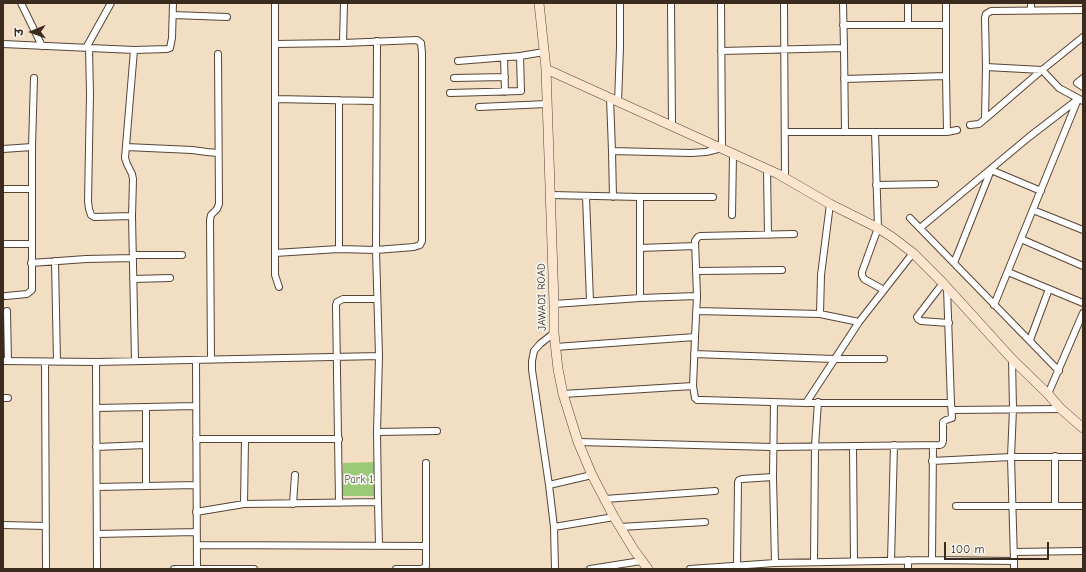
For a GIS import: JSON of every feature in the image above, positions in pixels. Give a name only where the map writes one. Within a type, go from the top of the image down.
[{"type":"street","points":[[21,3],[42,46]]},
{"type":"street","points":[[111,3],[88,48],[90,94],[89,213],[94,217],[132,216]]},
{"type":"street","points":[[3,44],[134,50],[170,48],[172,38],[173,3]]},
{"type":"street","points":[[275,3],[275,275],[279,288]]},
{"type":"street","points":[[343,43],[344,3]]},
{"type":"street","name":"JAWADI ROAD","points":[[540,3],[546,69],[554,333],[558,369],[563,394],[578,442],[592,475],[620,527],[641,561],[648,569]]},
{"type":"street","points":[[613,197],[612,151],[614,100],[620,48],[620,3]]},
{"type":"street","points":[[671,3],[672,126]]},
{"type":"street","points":[[721,3],[722,148]]},
{"type":"street","points":[[784,3],[785,178]]},
{"type":"street","points":[[843,3],[844,132]]},
{"type":"street","points":[[908,3],[908,25]]},
{"type":"street","points":[[946,3],[947,132]]},
{"type":"street","points":[[1031,3],[1031,11]]},
{"type":"street","points":[[985,119],[986,14],[991,11],[1083,10]]},
{"type":"street","points":[[173,15],[227,16]]},
{"type":"street","points":[[843,24],[946,25]]},
{"type":"street","points":[[970,125],[979,124],[1083,37]]},
{"type":"street","points":[[377,41],[376,250],[379,356],[377,432],[379,545]]},
{"type":"street","points":[[275,44],[420,41],[422,47],[423,237],[422,243],[417,247],[376,250],[339,249],[275,253]]},
{"type":"street","points":[[721,50],[844,48]]},
{"type":"street","points":[[134,50],[125,160],[132,174],[135,361]]},
{"type":"street","points":[[458,61],[520,56],[544,52]]},
{"type":"street","points":[[211,360],[210,220],[211,215],[217,209],[219,204],[218,54]]},
{"type":"street","points":[[450,93],[521,91],[520,56]]},
{"type":"street","points":[[504,57],[505,92]]},
{"type":"street","points":[[986,66],[1042,70],[1060,88],[1081,100]]},
{"type":"street","points":[[546,69],[767,169],[830,204],[878,228],[903,244],[945,285],[1012,359],[1048,394],[1061,409],[1083,428]]},
{"type":"street","points":[[844,78],[946,76]]},
{"type":"street","points":[[454,78],[505,77]]},
{"type":"street","points":[[6,296],[22,295],[32,290],[32,147],[34,78]]},
{"type":"street","points":[[1083,78],[1077,83],[1083,87]]},
{"type":"street","points":[[275,99],[376,101]]},
{"type":"street","points":[[339,100],[339,249]]},
{"type":"street","points":[[920,228],[1029,137],[1081,100]]},
{"type":"street","points":[[994,305],[1041,191],[1081,100]]},
{"type":"street","points":[[479,107],[547,104]]},
{"type":"street","points":[[785,132],[947,132],[957,130]]},
{"type":"street","points":[[875,132],[878,228],[862,274],[864,279],[884,290]]},
{"type":"street","points":[[3,149],[32,147]]},
{"type":"street","points":[[126,147],[192,150],[218,153]]},
{"type":"street","points":[[612,151],[691,153],[706,152],[722,148]]},
{"type":"street","points":[[732,215],[733,154]]},
{"type":"street","points":[[767,169],[768,236]]},
{"type":"street","points":[[991,170],[1041,191]]},
{"type":"street","points":[[954,263],[991,170]]},
{"type":"street","points":[[876,185],[935,184]]},
{"type":"street","points":[[3,189],[32,189]]},
{"type":"street","points":[[551,195],[613,197],[713,197]]},
{"type":"street","points":[[586,196],[590,301]]},
{"type":"street","points":[[640,197],[640,298]]},
{"type":"street","points":[[820,314],[821,275],[830,204]]},
{"type":"street","points":[[1033,210],[1083,229]]},
{"type":"street","points":[[910,218],[1059,371]]},
{"type":"street","points":[[794,234],[768,236],[700,236],[696,239],[697,311],[693,386],[694,395],[697,400],[774,403],[952,403]]},
{"type":"street","points":[[1021,239],[1083,266]]},
{"type":"street","points":[[3,244],[32,244]]},
{"type":"street","points":[[640,248],[695,246]]},
{"type":"street","points":[[806,403],[859,322],[913,253]]},
{"type":"street","points":[[31,263],[182,255]]},
{"type":"street","points":[[55,261],[57,362]]},
{"type":"street","points":[[696,272],[782,270]]},
{"type":"street","points":[[1008,272],[1083,303]]},
{"type":"street","points":[[133,279],[170,278]]},
{"type":"street","points":[[945,285],[917,317],[921,321],[949,323]]},
{"type":"street","points":[[578,442],[773,447],[940,445],[943,442],[943,422],[952,418],[949,323],[945,285]]},
{"type":"street","points":[[1030,340],[1049,289]]},
{"type":"street","points":[[554,304],[697,296]]},
{"type":"street","points":[[339,503],[337,302],[343,299],[377,299]]},
{"type":"street","points":[[7,311],[5,361],[96,362],[379,356]]},
{"type":"street","points":[[697,311],[820,314],[859,322]]},
{"type":"street","points":[[1048,394],[1083,313]]},
{"type":"street","points":[[554,333],[534,351],[532,370],[554,527],[555,569]]},
{"type":"street","points":[[555,347],[695,337]]},
{"type":"street","points":[[694,354],[834,359],[884,359]]},
{"type":"street","points":[[1012,359],[1013,409],[1011,457],[1014,569]]},
{"type":"street","points":[[196,360],[197,569]]},
{"type":"street","points":[[45,362],[46,569]]},
{"type":"street","points":[[96,362],[97,569]]},
{"type":"street","points":[[563,394],[693,386]]},
{"type":"street","points":[[814,562],[815,446],[818,402]]},
{"type":"street","points":[[774,403],[773,477],[775,563]]},
{"type":"street","points":[[96,408],[196,406]]},
{"type":"street","points":[[146,407],[146,486]]},
{"type":"street","points":[[952,410],[1061,409]]},
{"type":"street","points":[[377,432],[437,431]]},
{"type":"street","points":[[196,439],[339,439]]},
{"type":"street","points":[[244,504],[245,439]]},
{"type":"street","points":[[96,447],[146,445]]},
{"type":"street","points":[[891,561],[894,445]]},
{"type":"street","points":[[932,560],[933,445]]},
{"type":"street","points":[[853,446],[854,561]]},
{"type":"street","points":[[1055,456],[1055,506]]},
{"type":"street","points":[[932,461],[1011,457],[1083,457]]},
{"type":"street","points":[[396,569],[422,569],[426,566],[426,463]]},
{"type":"street","points":[[293,504],[294,475]]},
{"type":"street","points":[[549,485],[592,475]]},
{"type":"street","points":[[737,565],[738,482],[742,479],[773,477]]},
{"type":"street","points":[[96,487],[196,485]]},
{"type":"street","points":[[605,499],[715,491]]},
{"type":"street","points":[[196,512],[244,504],[378,502]]},
{"type":"street","points":[[956,506],[1083,506]]},
{"type":"street","points":[[554,527],[614,516]]},
{"type":"street","points":[[620,527],[705,522]]},
{"type":"street","points":[[3,525],[46,526]]},
{"type":"street","points":[[97,534],[196,532]]},
{"type":"street","points":[[196,545],[426,546]]},
{"type":"street","points":[[1014,552],[1083,551]]},
{"type":"street","points":[[908,560],[908,569]]},
{"type":"street","points":[[590,569],[641,561]]},
{"type":"street","points":[[690,569],[775,563],[787,566],[814,562],[854,561],[1014,561]]},
{"type":"street","points":[[866,561],[867,569]]},
{"type":"street","points":[[828,562],[828,569]]},
{"type":"street","points":[[174,569],[254,569]]},
{"type":"green space","name":"Park 1","points":[[375,462],[375,496],[342,496],[343,463]]}]
